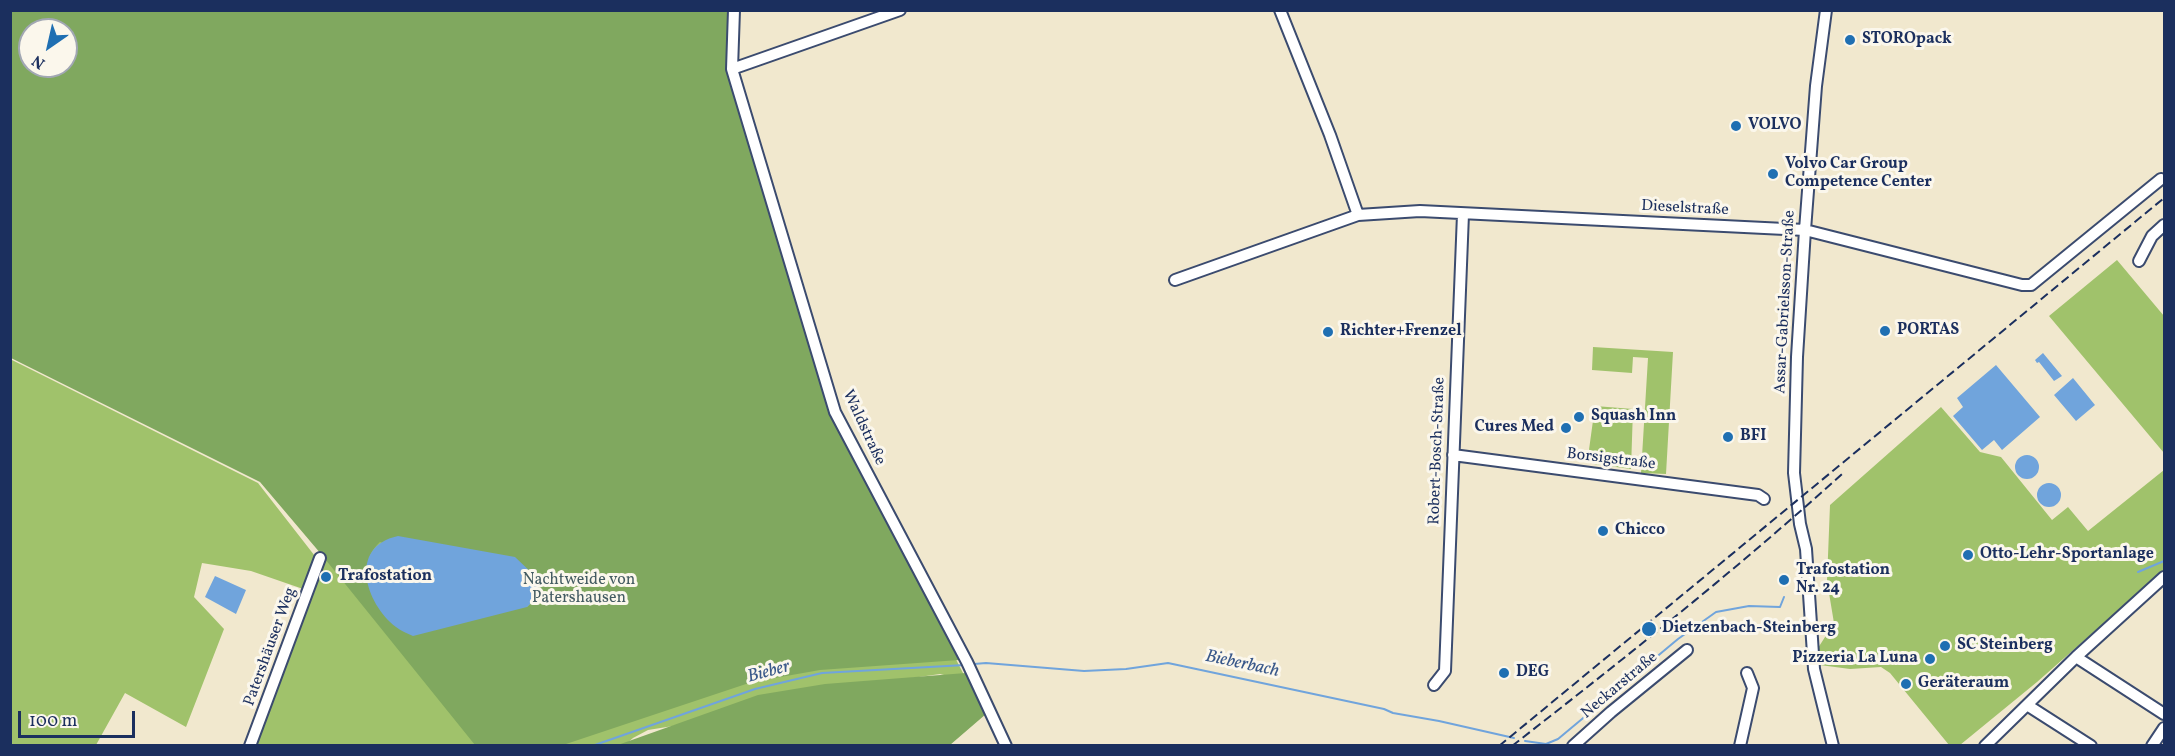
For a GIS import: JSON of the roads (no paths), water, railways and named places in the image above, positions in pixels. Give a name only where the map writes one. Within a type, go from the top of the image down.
[{"type":"street","name":"Waldstraße","points":[[734,10],[732,69],[835,412],[969,666],[1006,746]]},
{"type":"street","points":[[732,69],[900,10]]},
{"type":"street","points":[[1280,10],[1330,135],[1358,215]]},
{"type":"street","name":"Assar-Gabrielsson-Straße","points":[[1826,10],[1816,86],[1805,230],[1794,473],[1800,524],[1806,549],[1814,669],[1833,746]]},
{"type":"street","name":"Dieselstraße","points":[[1175,280],[1358,215],[1420,211],[1805,230],[2022,285],[2031,285],[2161,179]]},
{"type":"street","name":"Robert-Bosch-Straße","points":[[1434,685],[1445,671],[1463,214]]},
{"type":"street","points":[[2139,261],[2152,236],[2164,225]]},
{"type":"street","name":"Borsigstraße","points":[[1453,455],[1706,487],[1758,495],[1764,499]]},
{"type":"street","name":"Patershäuser Weg","points":[[250,746],[320,558]]},
{"type":"street","points":[[1985,746],[2076,657],[2164,577]]},
{"type":"street","name":"Neckarstraße","points":[[1573,746],[1687,650]]},
{"type":"street","points":[[2076,657],[2164,714]]},
{"type":"street","points":[[1740,746],[1753,688],[1747,674]]},
{"type":"street","points":[[2027,705],[2091,746]]},
{"type":"street","points":[[2152,746],[2164,728]]},
{"type":"water","points":[[2043,353],[2062,376],[2054,381],[2035,360]]},
{"type":"water","points":[[1996,365],[2040,417],[2002,450],[1994,440],[1982,450],[1953,416],[1963,407],[1957,398]]},
{"type":"water","points":[[2073,378],[2095,405],[2076,421],[2054,395]]},
{"type":"water","points":[[2027,455],[2035,459],[2039,467],[2035,475],[2027,479],[2019,475],[2015,467],[2019,459]]},
{"type":"water","points":[[2049,483],[2057,487],[2061,495],[2057,503],[2049,507],[2041,503],[2037,495],[2041,487]]},
{"type":"water","points":[[398,536],[515,557],[535,576],[538,582],[537,597],[527,607],[413,636],[398,628],[385,617],[376,605],[367,577],[367,564],[372,552],[382,542]]},
{"type":"water","points":[[215,576],[246,590],[236,614],[205,597]]},
{"type":"waterway","points":[[2138,572],[2164,561]]},
{"type":"waterway","points":[[1780,607],[1784,597]]},
{"type":"waterway","name":"Bieberbach","points":[[1525,741],[1546,744],[1558,739],[1678,639],[1716,612],[1749,606],[1780,607]]},
{"type":"waterway","name":"Bieberbach","points":[[974,664],[1084,671],[1126,669],[1168,663],[1514,738]]},
{"type":"waterway","name":"Bieber","points":[[592,746],[755,689],[822,673],[965,665]]},
{"type":"railway","points":[[1499,746],[2164,198]]},
{"type":"railway","points":[[1512,746],[1680,613],[1842,474]]},
{"type":"place","name":"STOROpack","points":[[1850,40]]},
{"type":"place","name":"VOLVO","points":[[1736,126]]},
{"type":"place","name":"Volvo Car Group Competence Center","points":[[1773,174]]},
{"type":"place","name":"PORTAS","points":[[1885,331]]},
{"type":"place","name":"Richter+Frenzel","points":[[1328,332]]},
{"type":"place","name":"Squash Inn","points":[[1579,417]]},
{"type":"place","name":"Cures Med","points":[[1566,428]]},
{"type":"place","name":"BFI","points":[[1728,437]]},
{"type":"place","name":"Chicco","points":[[1603,531]]},
{"type":"place","name":"Otto-Lehr-Sportanlage","points":[[1968,555]]},
{"type":"place","name":"Trafostation","points":[[326,577]]},
{"type":"place","name":"Trafostation Nr. 24","points":[[1784,580]]},
{"type":"place","name":"Dietzenbach-Steinberg","points":[[1649,629]]},
{"type":"place","name":"SC Steinberg","points":[[1945,646]]},
{"type":"place","name":"Pizzeria La Luna","points":[[1930,659]]},
{"type":"place","name":"DEG","points":[[1504,673]]},
{"type":"place","name":"Geräteraum","points":[[1906,684]]},
{"type":"park label","name":"Nachtweide von Patershausen","points":[[579,590]]}]
